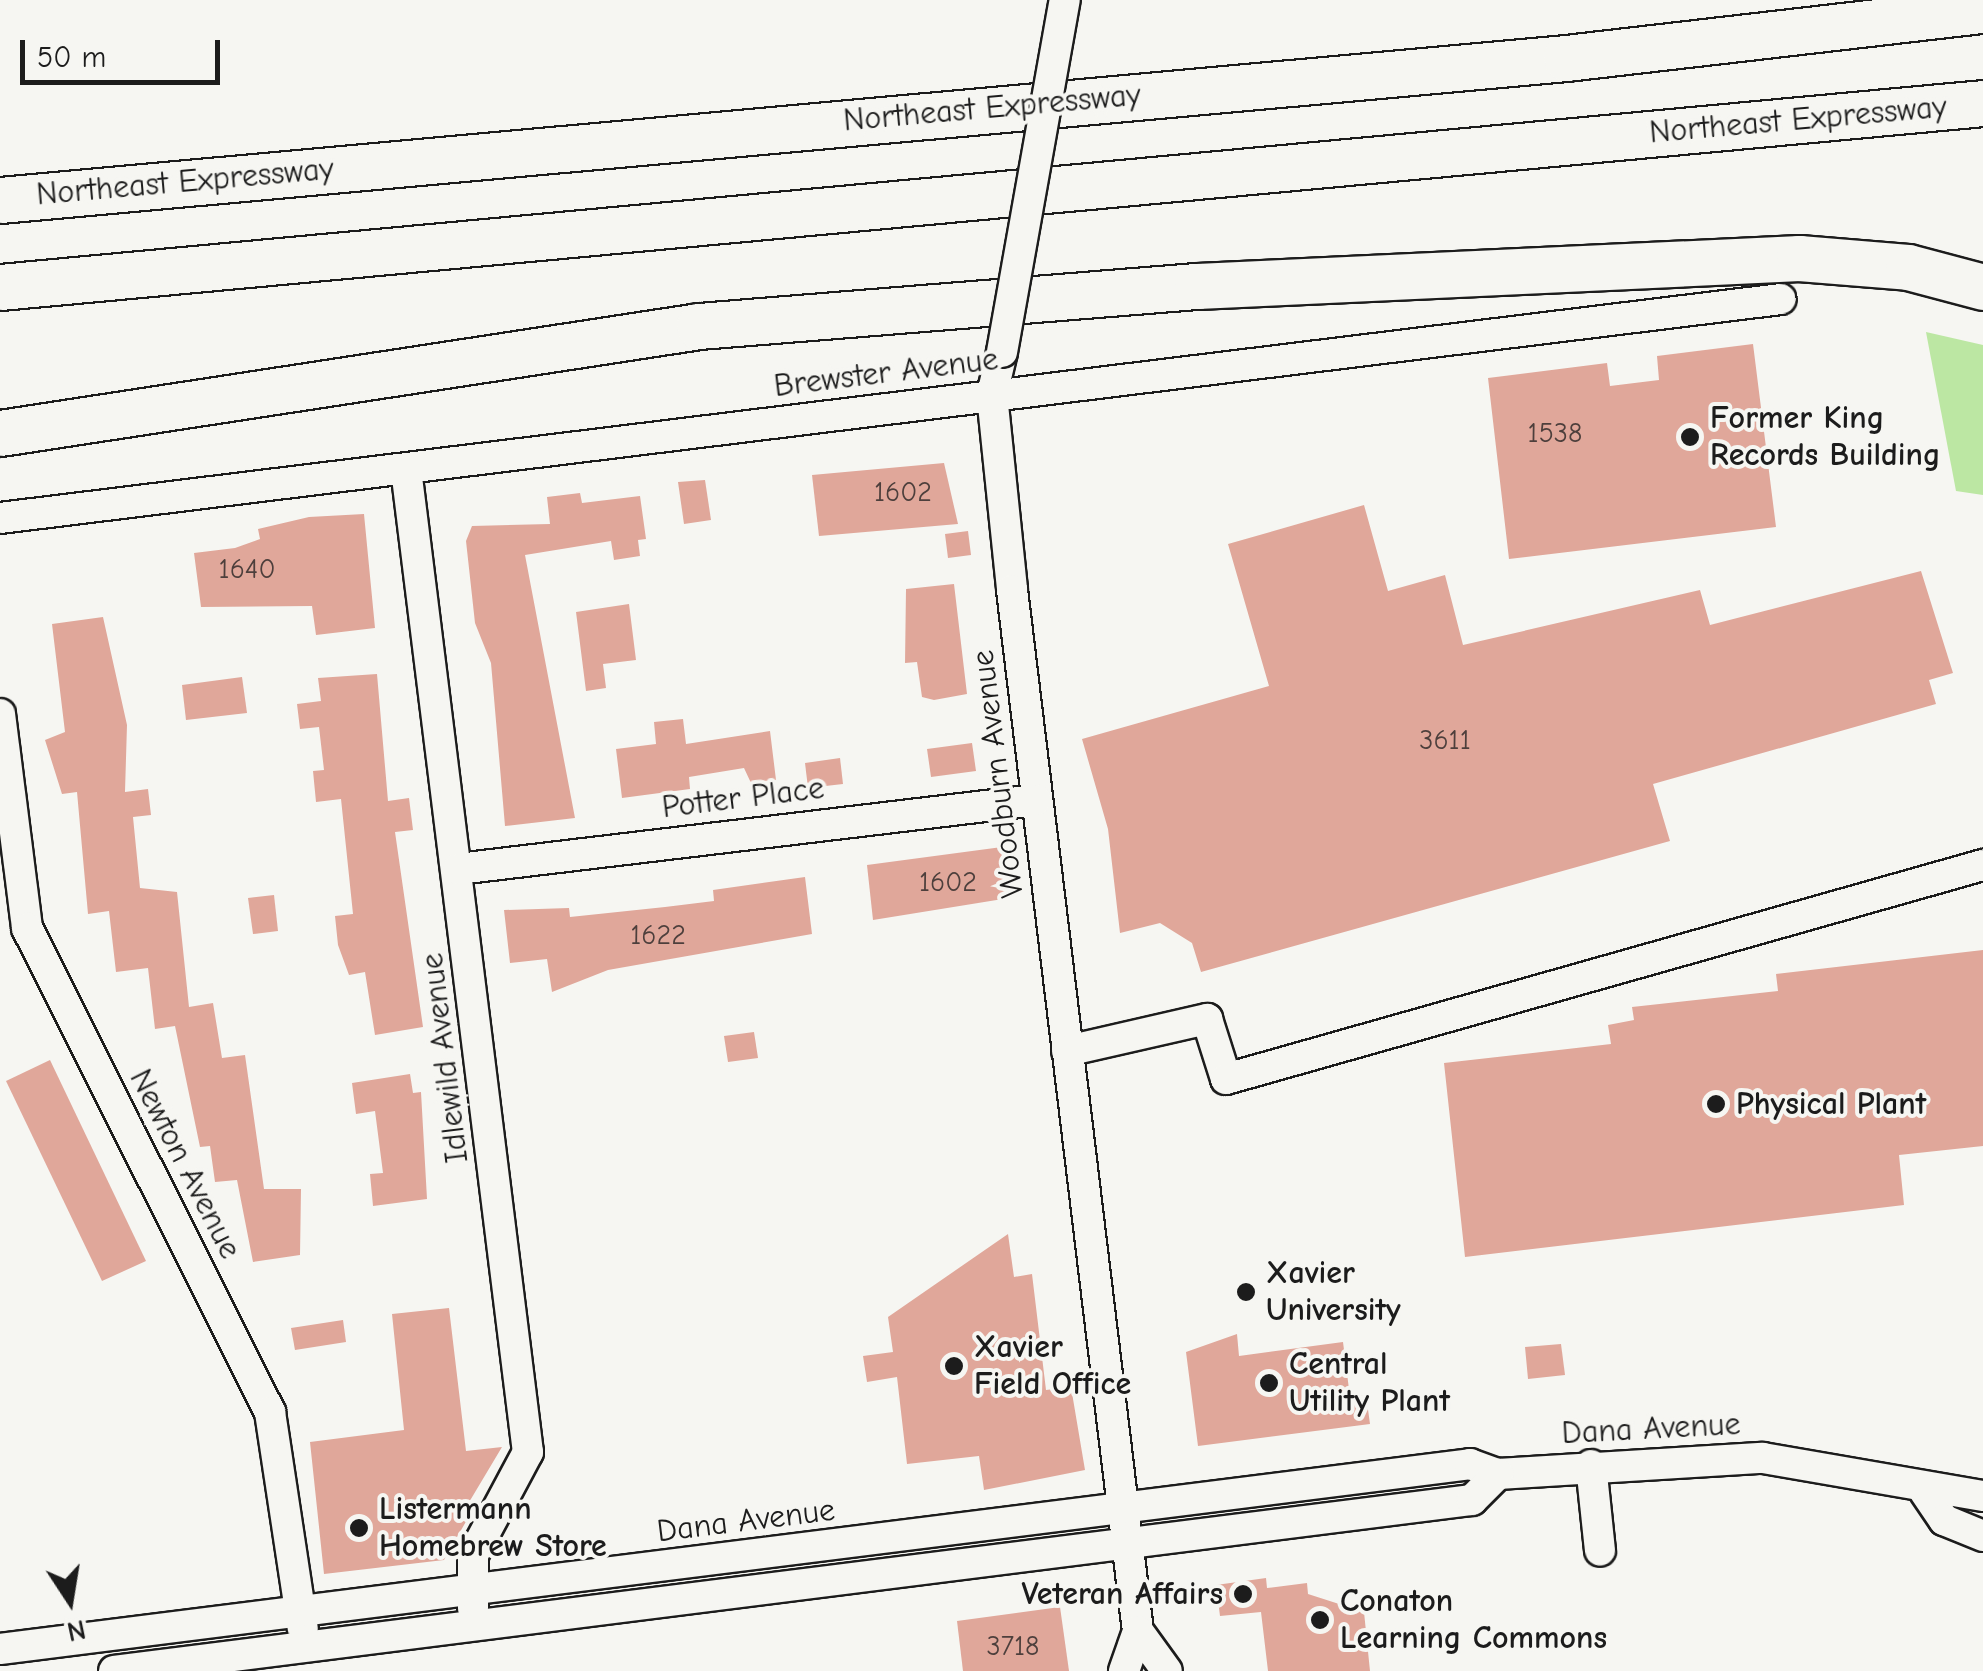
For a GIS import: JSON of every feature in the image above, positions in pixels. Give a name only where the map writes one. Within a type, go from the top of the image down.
[{"type":"highway","name":"Northeast Expressway","points":[[0,200],[1566,58],[1983,10]]},
{"type":"highway","name":"Northeast Expressway","points":[[0,287],[1983,103]]},
{"type":"highway","points":[[0,433],[699,326],[1197,286],[1799,258],[1908,267],[1983,287]]},
{"type":"street","name":"Woodburn Avenue","points":[[1065,0],[992,395],[1036,800],[1138,1631]]},
{"type":"street","name":"Brewster Avenue","points":[[0,518],[1781,298]]},
{"type":"street","name":"Idlewild Avenue","points":[[406,469],[528,1452],[473,1555],[475,1626]]},
{"type":"street","name":"Newton Avenue","points":[[0,714],[27,928],[270,1412],[305,1648]]},
{"type":"street","name":"Potter Place","points":[[458,868],[1036,800]]},
{"type":"street","points":[[1067,1051],[1207,1019],[1226,1079],[1983,866]]},
{"type":"street","name":"Dana Avenue","points":[[0,1649],[1470,1464],[1498,1474],[1591,1465],[1763,1458],[1925,1492],[1983,1496]]},
{"type":"street","points":[[1591,1465],[1600,1551]]},
{"type":"street","name":"Dana Avenue","points":[[114,1671],[1472,1500],[1498,1474]]},
{"type":"street","points":[[1925,1492],[1944,1520],[1983,1536]]},
{"type":"street","points":[[1124,1671],[1138,1631]]},
{"type":"street","points":[[1138,1631],[1166,1671]]},
{"type":"green space","points":[[1926,332],[1983,345],[1983,495],[1956,491]]},
{"type":"building","points":[[1753,344],[1776,527],[1509,559],[1488,378],[1607,363],[1610,386],[1659,380],[1657,356]]},
{"type":"building","points":[[944,463],[958,524],[819,536],[812,475]]},
{"type":"building","points":[[705,480],[711,520],[684,524],[678,482]]},
{"type":"building","points":[[580,493],[582,503],[640,496],[646,539],[638,540],[640,556],[614,560],[611,541],[525,555],[575,818],[505,826],[491,663],[475,623],[466,541],[472,526],[550,524],[547,497]]},
{"type":"building","points":[[1364,505],[1388,591],[1445,575],[1463,645],[1700,590],[1710,625],[1921,571],[1953,673],[1929,680],[1936,704],[1653,784],[1670,841],[1201,972],[1192,943],[1160,923],[1120,933],[1108,829],[1082,739],[1269,686],[1228,544]]},
{"type":"building","points":[[364,514],[375,628],[316,635],[312,606],[201,607],[194,553],[235,548],[260,539],[258,529],[309,517]]},
{"type":"building","points":[[968,531],[971,555],[948,558],[945,534]]},
{"type":"building","points":[[954,584],[967,694],[934,700],[922,697],[917,662],[905,663],[906,589]]},
{"type":"building","points":[[629,604],[636,660],[603,664],[606,688],[586,691],[576,612]]},
{"type":"building","points":[[103,617],[127,725],[125,792],[148,789],[151,815],[133,817],[140,888],[177,892],[189,1007],[213,1003],[222,1058],[245,1055],[264,1189],[301,1189],[300,1255],[253,1262],[237,1180],[215,1182],[210,1146],[200,1147],[175,1026],[155,1029],[148,968],[116,972],[109,911],[88,914],[77,792],[62,794],[45,740],[65,732],[52,624]]},
{"type":"building","points":[[377,674],[388,801],[409,798],[413,830],[395,832],[423,1027],[375,1035],[365,972],[349,975],[338,945],[335,916],[353,914],[341,799],[316,802],[313,771],[324,770],[319,727],[300,729],[297,704],[321,701],[318,678]]},
{"type":"building","points":[[242,677],[247,713],[186,720],[182,685]]},
{"type":"building","points":[[683,719],[686,744],[770,731],[776,780],[751,783],[744,768],[689,777],[690,789],[622,798],[616,749],[656,744],[654,722]]},
{"type":"building","points":[[972,743],[976,771],[931,777],[927,749]]},
{"type":"building","points":[[840,758],[843,784],[808,788],[805,763]]},
{"type":"building","points":[[1002,847],[1009,898],[873,920],[867,865]]},
{"type":"building","points":[[805,877],[812,934],[608,970],[552,992],[547,959],[510,963],[504,910],[569,908],[570,917],[665,907],[714,901],[713,890]]},
{"type":"building","points":[[274,895],[278,931],[253,934],[248,898]]},
{"type":"building","name":"Physical Plant","points":[[1983,950],[1983,1146],[1899,1155],[1904,1205],[1465,1257],[1444,1063],[1611,1044],[1608,1025],[1634,1020],[1632,1007],[1778,991],[1776,974]]},
{"type":"building","points":[[754,1032],[758,1058],[728,1062],[724,1036]]},
{"type":"building","points":[[50,1060],[146,1261],[102,1281],[6,1081]]},
{"type":"building","points":[[410,1074],[413,1093],[421,1092],[427,1199],[373,1206],[370,1174],[383,1173],[375,1111],[356,1114],[352,1083]]},
{"type":"building","name":"Xavier Field Office","points":[[1008,1234],[1014,1277],[1032,1274],[1046,1390],[1071,1387],[1085,1470],[984,1490],[979,1456],[907,1464],[897,1377],[867,1382],[863,1356],[893,1352],[888,1317]]},
{"type":"building","points":[[449,1308],[466,1451],[502,1447],[462,1514],[468,1518],[444,1560],[324,1574],[310,1442],[404,1430],[392,1314]]},
{"type":"building","points":[[343,1320],[346,1342],[295,1350],[291,1328]]},
{"type":"building","name":"Central Utility Plant","points":[[1237,1334],[1239,1356],[1343,1342],[1350,1397],[1366,1395],[1370,1424],[1198,1446],[1186,1352]]},
{"type":"building","points":[[1561,1344],[1565,1375],[1528,1379],[1525,1347]]},
{"type":"building","name":"Conaton Learning Commons","points":[[1266,1578],[1267,1588],[1307,1583],[1308,1594],[1364,1612],[1370,1671],[1268,1671],[1261,1612],[1220,1616],[1216,1585]]},
{"type":"building","points":[[1060,1607],[1069,1671],[963,1671],[957,1621]]},
{"type":"place","name":"Former King Records Building","points":[[1690,437]]},
{"type":"place","name":"Physical Plant","points":[[1716,1104]]},
{"type":"place","name":"Xavier University","points":[[1246,1292]]},
{"type":"place","name":"Xavier Field Office","points":[[954,1366]]},
{"type":"place","name":"Central Utility Plant","points":[[1269,1383]]},
{"type":"place","name":"Listermann Homebrew Store","points":[[359,1528]]},
{"type":"place","name":"Veteran Affairs","points":[[1243,1594]]},
{"type":"place","name":"Conaton Learning Commons","points":[[1320,1620]]}]
